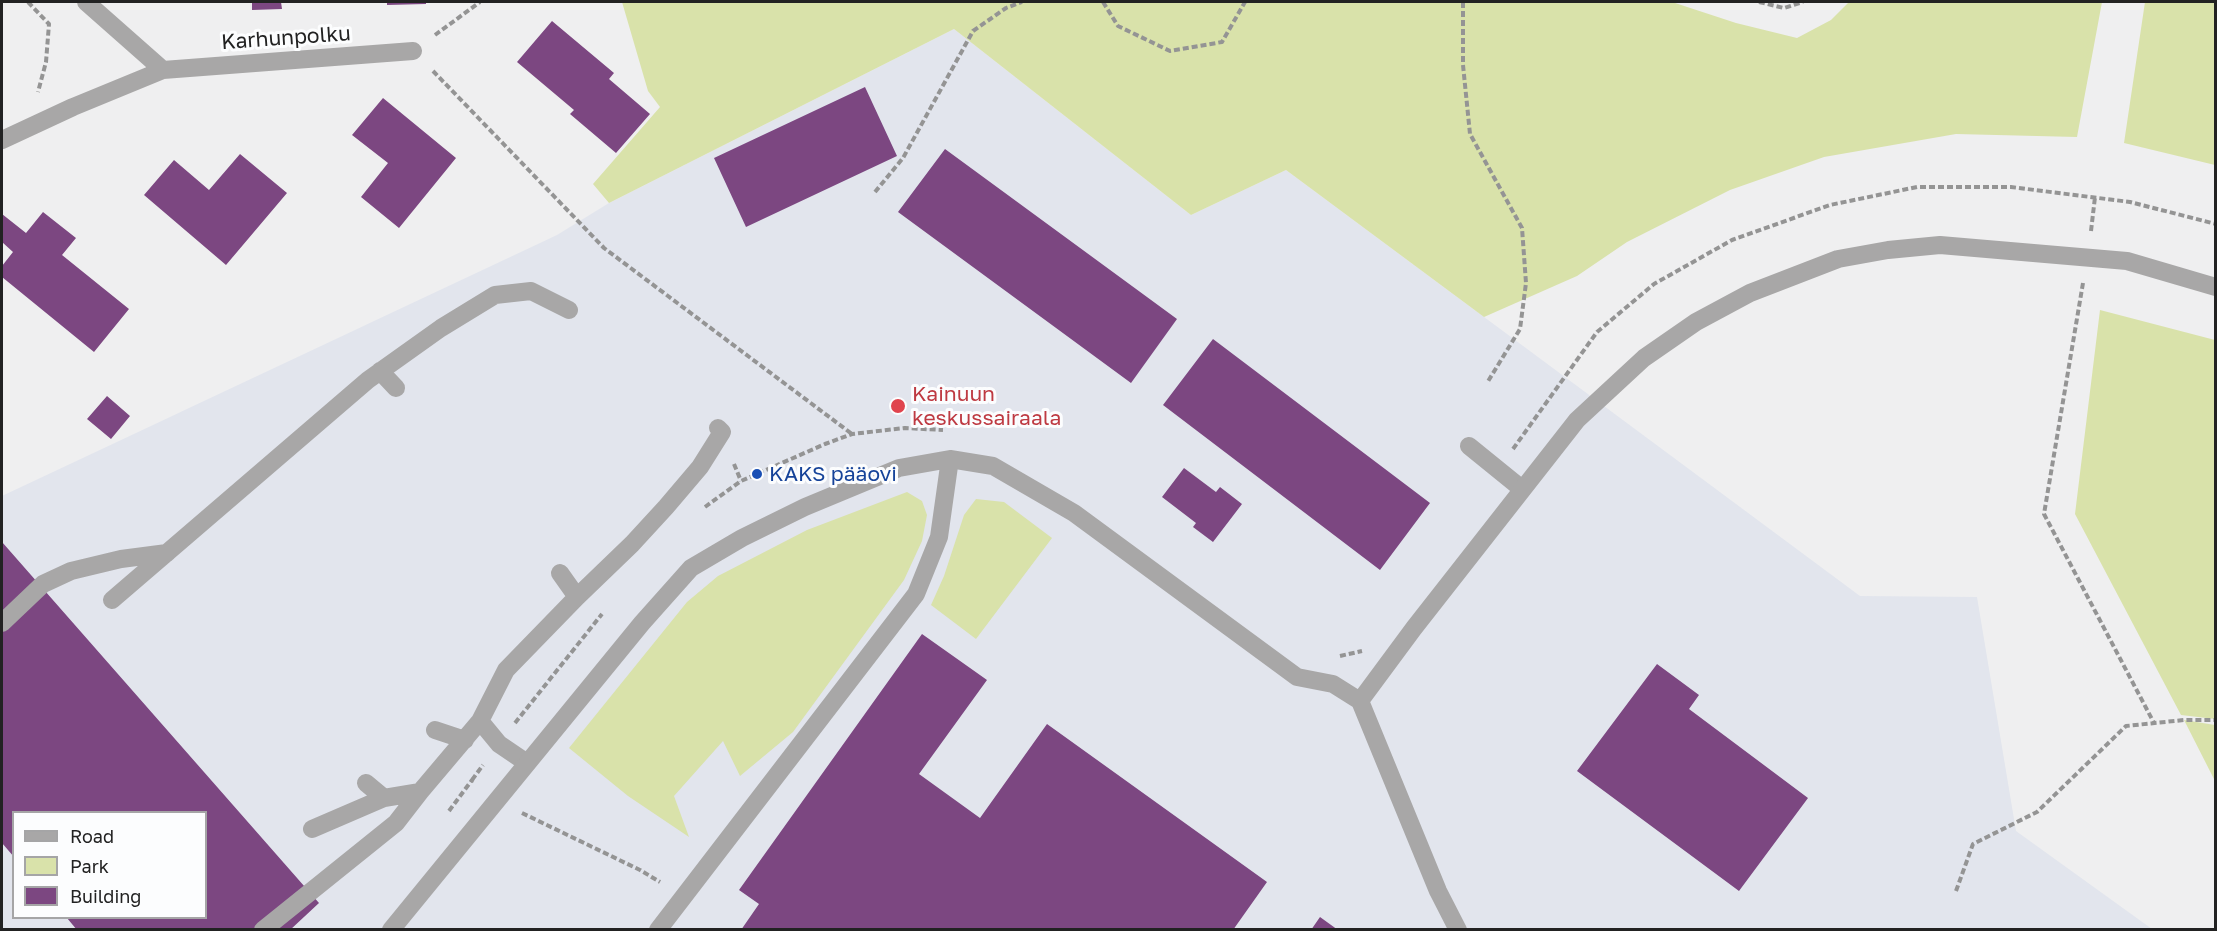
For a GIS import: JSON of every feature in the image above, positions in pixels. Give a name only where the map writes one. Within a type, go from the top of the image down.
[{"type":"street","points":[[87,2],[163,70]]},
{"type":"street","name":"Karhunpolku","points":[[2,140],[73,107],[163,70],[413,51]]},
{"type":"street","points":[[1360,701],[1577,420],[1644,358],[1696,322],[1750,293],[1838,259],[1888,250],[1940,245],[2127,261],[2216,287]]},
{"type":"street","points":[[112,600],[381,371],[441,328],[495,295],[531,291],[569,310]]},
{"type":"street","points":[[381,371],[396,388]]},
{"type":"street","points":[[263,930],[396,823],[480,721],[506,670],[632,544],[680,491],[700,467],[722,432],[718,428]]},
{"type":"street","points":[[1469,446],[1522,489]]},
{"type":"street","points":[[658,930],[916,594],[939,537],[950,459]]},
{"type":"street","points":[[391,930],[642,623],[691,568],[742,538],[805,507],[899,468],[950,459],[993,466],[1074,513],[1298,677],[1333,684],[1360,701],[1438,891],[1458,930]]},
{"type":"street","points":[[2,623],[43,584],[71,571],[121,559],[167,554]]},
{"type":"street","points":[[560,573],[577,597]]},
{"type":"street","points":[[480,721],[499,744],[526,763]]},
{"type":"street","points":[[435,730],[465,740]]},
{"type":"street","points":[[366,783],[384,798]]},
{"type":"street","points":[[312,829],[384,798],[420,792]]},
{"type":"path","points":[[28,2],[49,24],[46,62],[38,93]]},
{"type":"path","points":[[480,2],[413,51],[604,248],[852,434]]},
{"type":"path","points":[[875,192],[903,158],[973,31],[1006,8],[1022,2]]},
{"type":"path","points":[[1103,2],[1118,26],[1170,51],[1222,42],[1245,2]]},
{"type":"path","points":[[1463,2],[1463,65],[1470,134],[1522,228],[1526,283],[1520,329],[1487,383]]},
{"type":"path","points":[[1760,2],[1784,8],[1803,2]]},
{"type":"path","points":[[2095,197],[2044,514],[2154,723]]},
{"type":"path","points":[[1956,891],[1973,844],[2037,812],[2126,726],[2216,720]]},
{"type":"path","points":[[444,818],[472,780],[527,816],[640,870],[684,897]]},
{"type":"shaded area","name":"Kainuun keskussairaala","points":[[954,29],[1191,215],[1286,170],[1860,596],[1977,597],[2016,831],[2152,929],[2,929],[2,496],[557,235],[609,203]]},
{"type":"green space","points":[[622,2],[1672,2],[1736,23],[1797,38],[1831,20],[1849,2],[2102,2],[2077,137],[1956,134],[1824,157],[1730,190],[1627,242],[1577,276],[1484,317],[1286,170],[1191,215],[954,29],[609,203],[593,184],[660,107],[648,91]]},
{"type":"green space","points":[[2145,2],[2215,2],[2215,165],[2124,143]]},
{"type":"green space","points":[[2100,310],[2215,340],[2215,719],[2181,715],[2075,514]]},
{"type":"green space","points":[[907,492],[922,501],[927,515],[922,541],[904,580],[793,732],[740,776],[723,741],[674,796],[689,837],[628,796],[569,748],[687,602],[718,576],[807,530]]},
{"type":"green space","points":[[976,499],[1004,502],[1052,538],[976,639],[931,605],[944,576],[964,515]]},
{"type":"green space","points":[[2184,720],[2215,725],[2215,781]]},
{"type":"building","points":[[252,2],[281,2],[282,9],[252,10]]},
{"type":"building","points":[[387,2],[426,2],[426,4],[387,5]]},
{"type":"building","points":[[552,21],[614,73],[609,79],[650,114],[616,153],[570,114],[574,110],[517,62]]},
{"type":"building","points":[[865,87],[897,156],[746,227],[714,158]]},
{"type":"building","points":[[383,98],[456,158],[399,228],[361,197],[388,163],[352,135]]},
{"type":"building","points":[[945,149],[1177,319],[1131,383],[898,212]]},
{"type":"building","points":[[240,154],[287,193],[226,265],[144,195],[174,160],[209,190]]},
{"type":"building","points":[[43,212],[76,238],[62,255],[129,309],[94,352],[2,277],[2,266],[13,252],[2,242],[2,214],[26,233]]},
{"type":"building","points":[[1213,339],[1430,503],[1380,570],[1163,405]]},
{"type":"building","points":[[107,396],[130,416],[111,439],[87,419]]},
{"type":"building","points":[[1184,468],[1216,492],[1220,487],[1242,504],[1213,542],[1193,527],[1196,523],[1162,497]]},
{"type":"building","points":[[2,542],[319,903],[290,930],[77,930],[68,919],[207,919],[207,811],[12,811],[12,855],[2,843]]},
{"type":"building","points":[[922,634],[987,680],[919,774],[980,818],[1047,724],[1267,882],[1233,930],[741,930],[759,904],[739,890]]},
{"type":"building","points":[[1657,664],[1699,695],[1689,709],[1808,798],[1739,891],[1577,771]]},
{"type":"building","points":[[1320,917],[1338,930],[1311,930]]},
{"type":"place","name":"Kainuun keskussairaala","points":[[898,406]]},
{"type":"place","name":"KAKS pääovi","points":[[757,474]]}]
